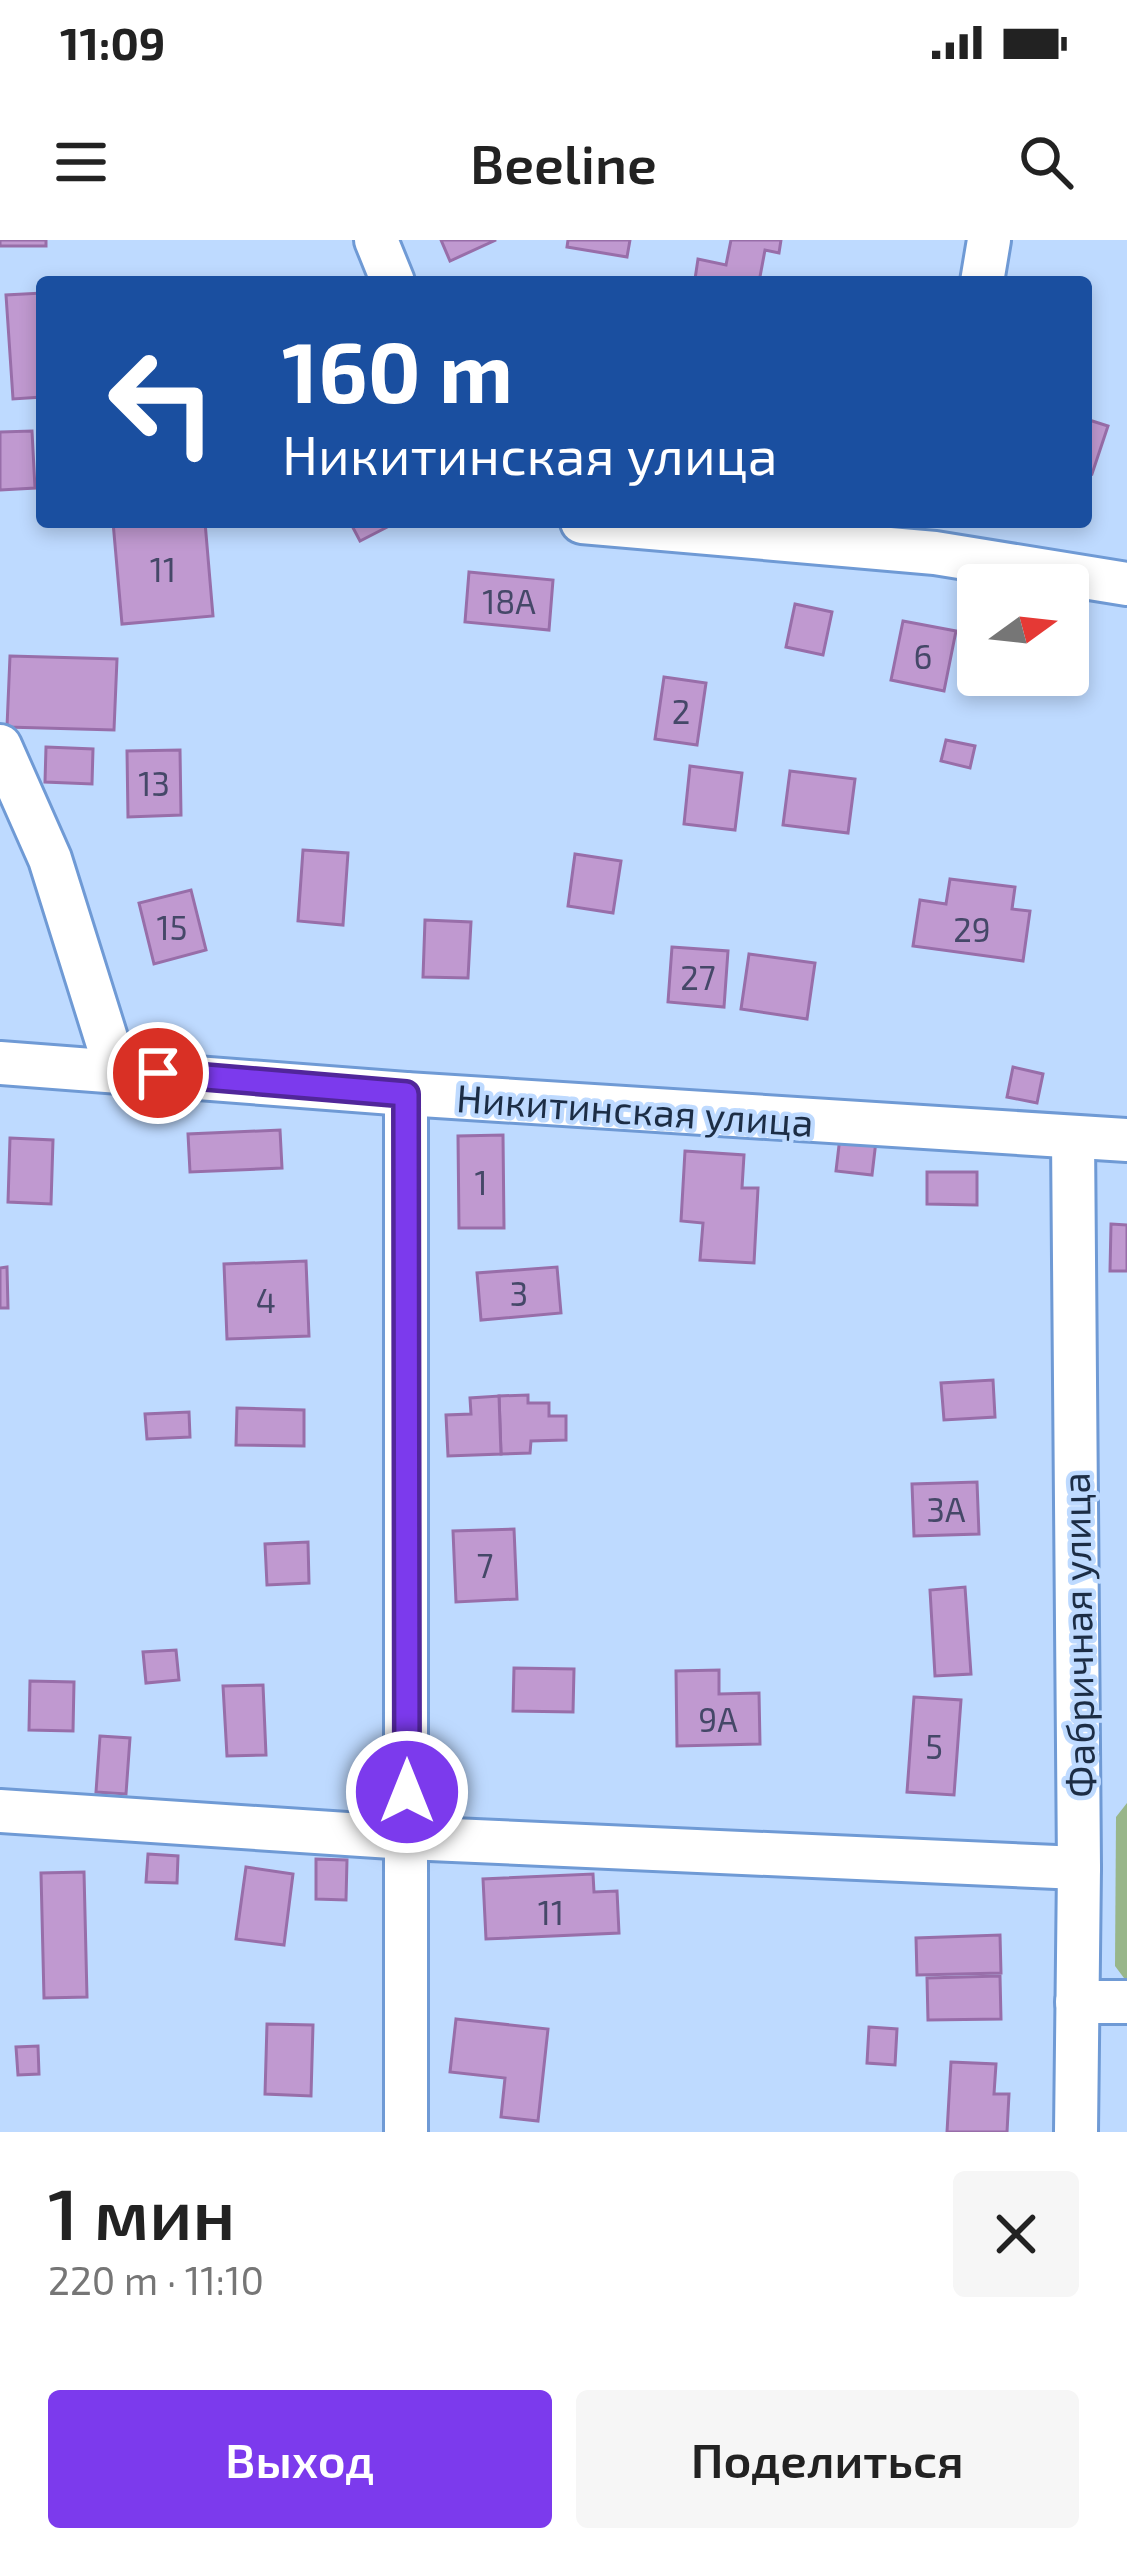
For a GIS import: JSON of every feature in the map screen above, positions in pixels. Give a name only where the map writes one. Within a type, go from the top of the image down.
[{"type":"street","points":[[376,240],[391,276]]},
{"type":"street","points":[[983,276],[989,240]]},
{"type":"street","points":[[716,528],[938,538],[1127,584]]},
{"type":"street","points":[[0,746],[50,859],[116,1070]]},
{"type":"street","name":"Никитинская улица","points":[[0,1063],[1127,1140]]},
{"type":"street","points":[[406,1094],[406,2132]]},
{"type":"street","name":"Фабричная улица","points":[[1072,1137],[1079,1868],[1076,2132]]},
{"type":"street","points":[[0,1811],[407,1838],[1079,1868]]},
{"type":"street","points":[[1077,2002],[1127,2002]]},
{"type":"green space","points":[[1127,1803],[1127,1982],[1115,1966],[1116,1817]]},
{"type":"building","points":[[0,240],[46,240],[46,246],[0,246]]},
{"type":"building","points":[[441,240],[496,240],[450,261]]},
{"type":"building","points":[[568,240],[630,240],[627,257],[567,247]]},
{"type":"building","points":[[731,240],[781,240],[779,253],[765,250],[760,276],[695,276],[698,259],[726,265]]},
{"type":"building","points":[[36,293],[36,397],[13,399],[6,295]]},
{"type":"building","points":[[1092,421],[1108,426],[1092,474]]},
{"type":"building","points":[[32,431],[35,488],[0,490],[0,432]]},
{"type":"building","points":[[114,528],[206,528],[213,616],[122,624]]},
{"type":"building","points":[[353,528],[385,528],[360,541]]},
{"type":"building","points":[[469,572],[553,580],[549,630],[465,622]]},
{"type":"building","points":[[795,604],[832,612],[823,655],[786,647]]},
{"type":"building","points":[[903,621],[956,631],[944,691],[891,680]]},
{"type":"building","points":[[10,656],[117,659],[114,730],[7,727]]},
{"type":"building","points":[[664,677],[706,683],[697,745],[655,739]]},
{"type":"building","points":[[946,740],[975,746],[970,768],[941,761]]},
{"type":"building","points":[[46,747],[93,749],[92,784],[45,782]]},
{"type":"building","points":[[180,750],[181,815],[128,817],[127,751]]},
{"type":"building","points":[[690,766],[742,773],[735,830],[684,824]]},
{"type":"building","points":[[790,771],[855,779],[848,833],[783,825]]},
{"type":"building","points":[[303,850],[348,853],[343,925],[298,921]]},
{"type":"building","points":[[575,854],[621,861],[613,913],[568,906]]},
{"type":"building","points":[[950,879],[1015,887],[1012,909],[1030,911],[1023,961],[913,946],[920,900],[946,904]]},
{"type":"building","points":[[191,890],[206,950],[154,964],[139,903]]},
{"type":"building","points":[[425,920],[471,922],[468,978],[423,977]]},
{"type":"building","points":[[672,947],[728,951],[724,1007],[668,1002]]},
{"type":"building","points":[[749,954],[815,963],[807,1019],[741,1009]]},
{"type":"building","points":[[1013,1067],[1043,1074],[1037,1103],[1007,1097]]},
{"type":"building","points":[[280,1130],[282,1168],[190,1172],[188,1134]]},
{"type":"building","points":[[503,1135],[504,1228],[459,1228],[458,1136]]},
{"type":"building","points":[[840,1137],[876,1141],[872,1175],[836,1171]]},
{"type":"building","points":[[10,1138],[53,1140],[51,1204],[8,1202]]},
{"type":"building","points":[[685,1151],[744,1155],[742,1188],[758,1188],[754,1263],[700,1260],[703,1223],[681,1221]]},
{"type":"building","points":[[927,1172],[977,1172],[977,1205],[927,1204]]},
{"type":"building","points":[[1111,1224],[1127,1225],[1127,1271],[1110,1271]]},
{"type":"building","points":[[306,1261],[309,1336],[227,1339],[224,1264]]},
{"type":"building","points":[[7,1267],[8,1308],[0,1308],[0,1268]]},
{"type":"building","points":[[557,1267],[561,1313],[481,1320],[477,1273]]},
{"type":"building","points":[[993,1380],[995,1417],[944,1420],[941,1383]]},
{"type":"building","points":[[528,1395],[528,1403],[549,1403],[549,1416],[566,1416],[566,1440],[531,1441],[530,1453],[501,1454],[499,1396]]},
{"type":"building","points":[[499,1396],[501,1454],[448,1456],[446,1415],[471,1414],[470,1398]]},
{"type":"building","points":[[237,1408],[304,1410],[304,1446],[236,1445]]},
{"type":"building","points":[[189,1412],[190,1437],[147,1439],[145,1414]]},
{"type":"building","points":[[977,1482],[979,1534],[914,1536],[912,1484]]},
{"type":"building","points":[[514,1529],[517,1599],[456,1602],[453,1531]]},
{"type":"building","points":[[308,1542],[309,1583],[267,1585],[265,1544]]},
{"type":"building","points":[[965,1587],[971,1674],[935,1676],[930,1590]]},
{"type":"building","points":[[176,1650],[179,1680],[146,1683],[143,1652]]},
{"type":"building","points":[[514,1668],[574,1669],[573,1712],[513,1711]]},
{"type":"building","points":[[719,1670],[719,1694],[759,1693],[760,1744],[677,1746],[676,1671]]},
{"type":"building","points":[[30,1681],[74,1682],[73,1731],[29,1730]]},
{"type":"building","points":[[263,1685],[266,1755],[227,1756],[223,1686]]},
{"type":"building","points":[[914,1697],[961,1700],[954,1795],[907,1792]]},
{"type":"building","points":[[100,1736],[130,1738],[126,1794],[96,1792]]},
{"type":"building","points":[[148,1854],[178,1856],[177,1883],[146,1882]]},
{"type":"building","points":[[316,1859],[347,1860],[346,1900],[316,1899]]},
{"type":"building","points":[[246,1867],[293,1874],[284,1945],[236,1939]]},
{"type":"building","points":[[84,1872],[87,1997],[44,1998],[41,1873]]},
{"type":"building","points":[[593,1874],[594,1892],[617,1891],[619,1933],[486,1939],[483,1879]]},
{"type":"building","points":[[1000,1935],[1001,1973],[917,1975],[916,1938]]},
{"type":"building","points":[[1000,1976],[1001,2019],[928,2020],[927,1978]]},
{"type":"building","points":[[456,2019],[548,2029],[538,2121],[501,2117],[505,2078],[450,2072]]},
{"type":"building","points":[[267,2024],[313,2025],[311,2096],[265,2094]]},
{"type":"building","points":[[869,2027],[897,2029],[895,2065],[867,2063]]},
{"type":"building","points":[[38,2046],[39,2074],[18,2075],[16,2047]]},
{"type":"building","points":[[951,2062],[996,2064],[994,2094],[1009,2094],[1007,2132],[947,2132]]},
{"type":"route","points":[[158,1073],[406,1094],[407,1792]]}]
